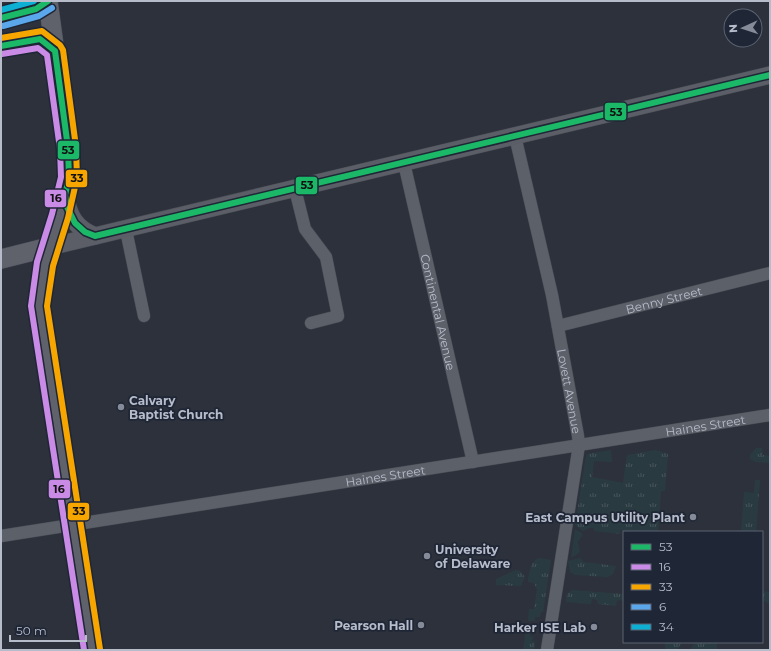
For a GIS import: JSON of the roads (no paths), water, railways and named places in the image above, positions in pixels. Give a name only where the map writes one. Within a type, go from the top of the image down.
[{"type":"main road","points":[[48,2],[68,148],[69,178],[49,247],[39,306],[92,650]]},
{"type":"main road","points":[[1,259],[49,247]]},
{"type":"street","points":[[1,18],[24,13],[48,2]]},
{"type":"street","points":[[49,247],[126,230],[770,75]]},
{"type":"street","name":"Lovett Avenue","points":[[515,136],[558,326],[579,445],[547,650]]},
{"type":"street","name":"Continental Avenue","points":[[404,163],[473,462]]},
{"type":"street","points":[[295,189],[305,229],[326,257],[338,316],[312,323]]},
{"type":"street","points":[[65,195],[70,216],[75,223],[85,232],[95,236]]},
{"type":"street","points":[[126,230],[144,316]]},
{"type":"street","name":"Benny Street","points":[[558,326],[770,274]]},
{"type":"street","name":"Haines Street","points":[[1,536],[770,415]]},
{"type":"place","name":"Calvary Baptist Church","points":[[121,407]]},
{"type":"place","name":"East Campus Utility Plant","points":[[693,517]]},
{"type":"place","name":"University of Delaware","points":[[427,556]]},
{"type":"place","name":"Pearson Hall","points":[[421,625]]},
{"type":"place","name":"Harker ISE Lab","points":[[594,627]]}]
